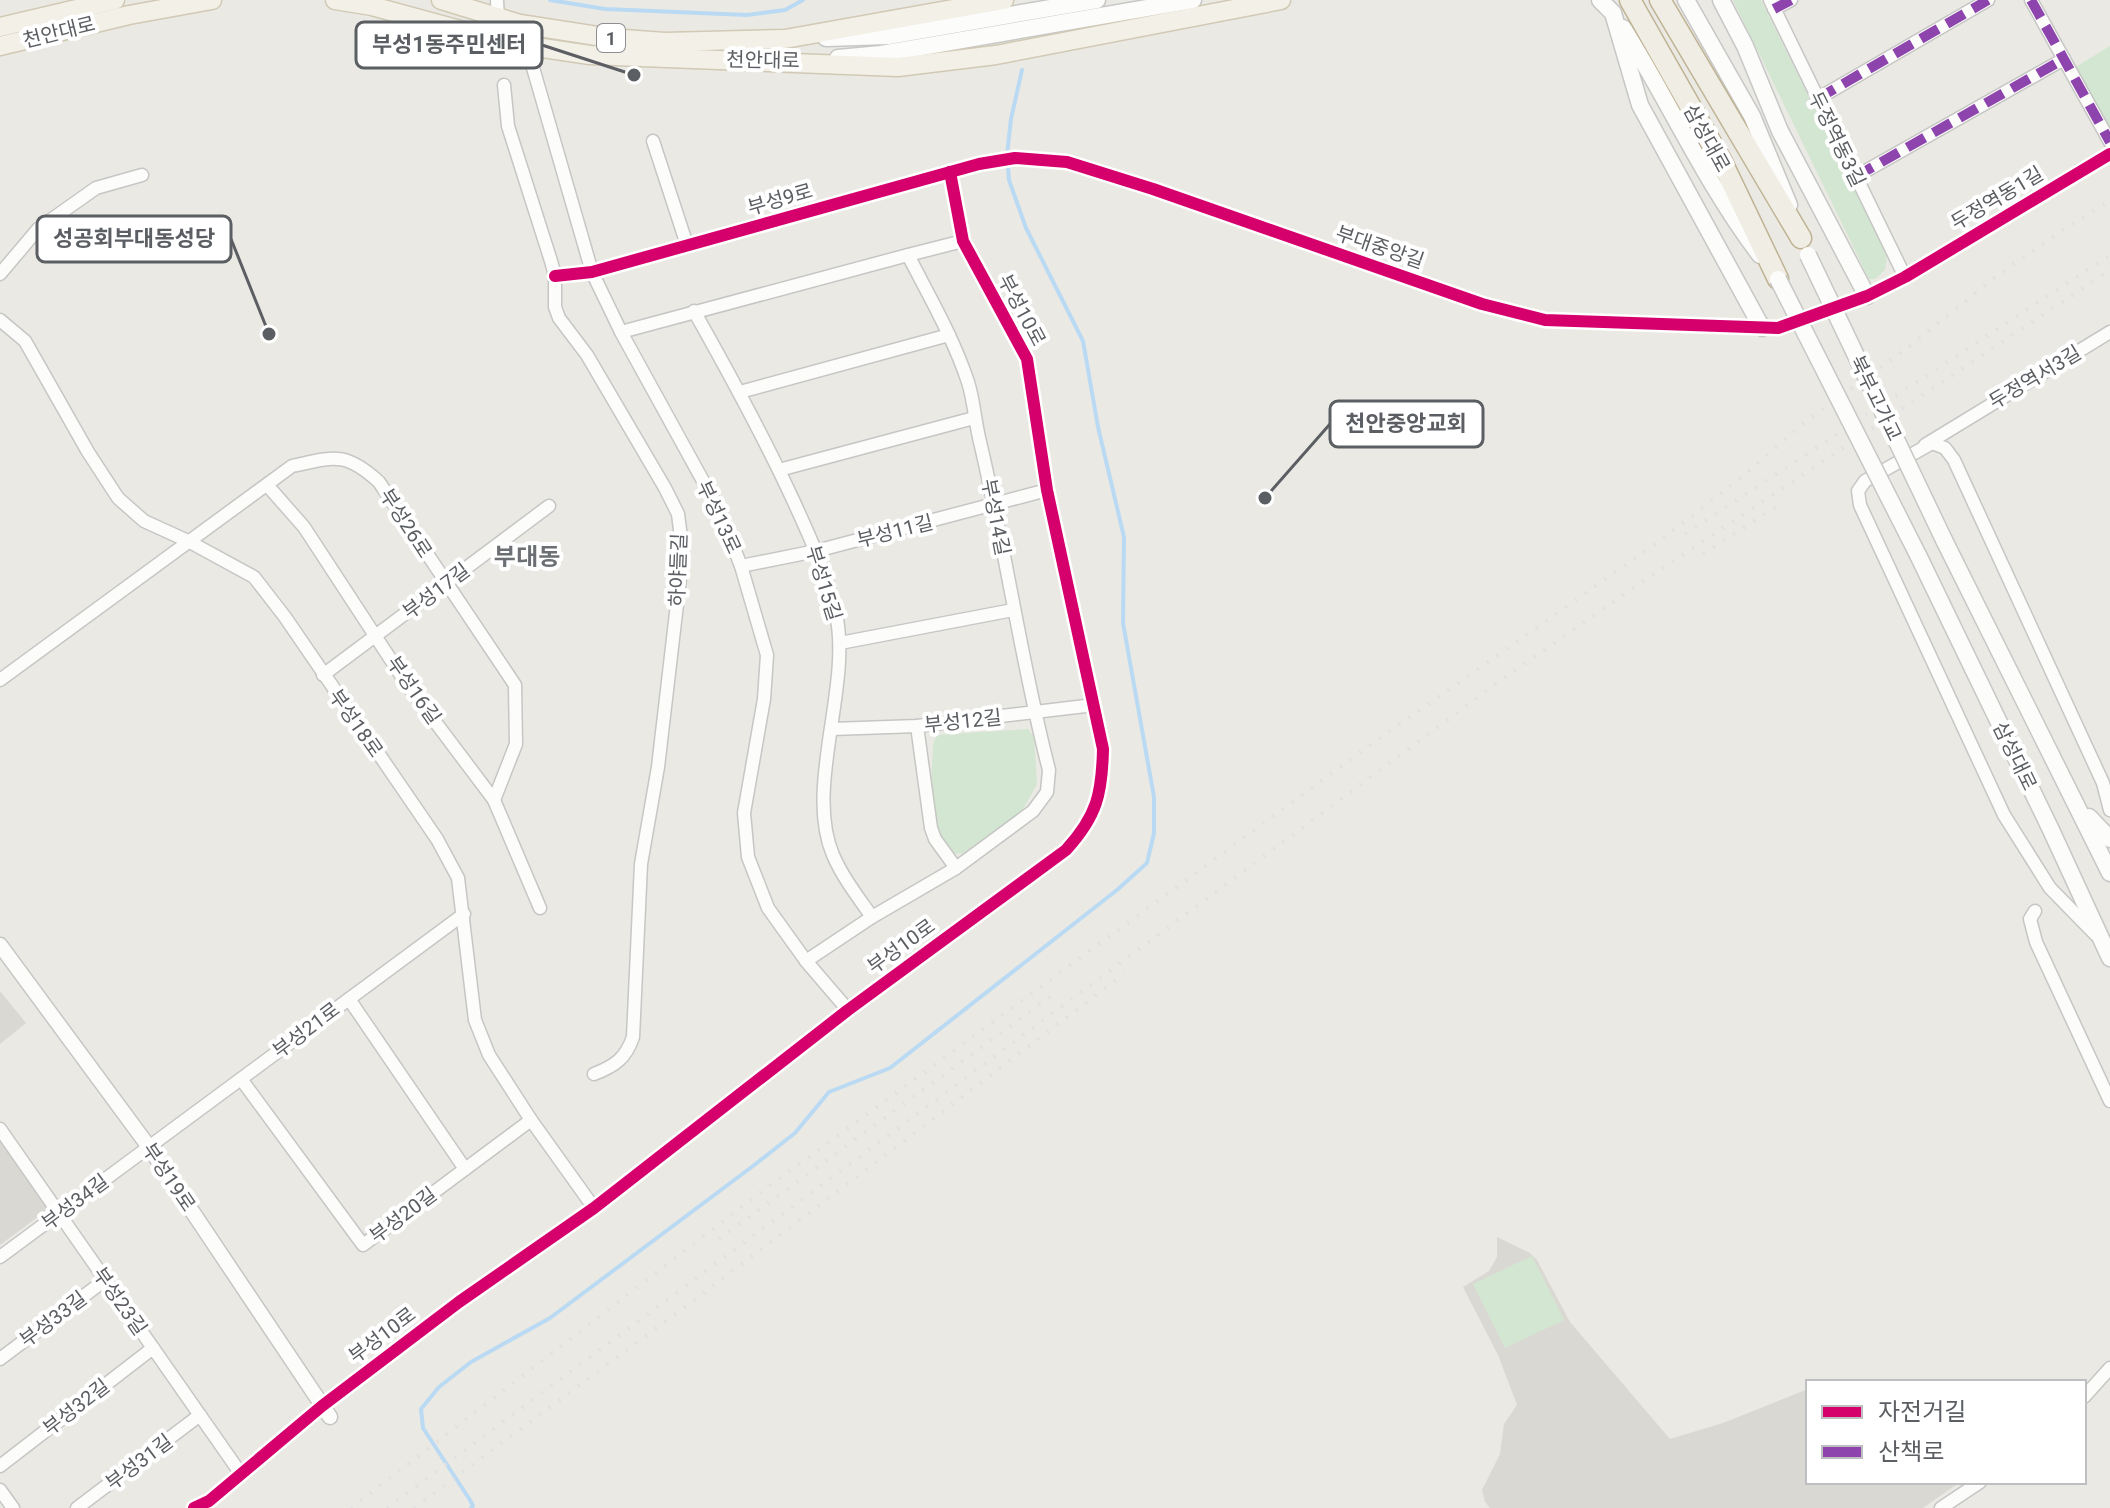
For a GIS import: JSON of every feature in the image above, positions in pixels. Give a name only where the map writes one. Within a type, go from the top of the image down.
[{"type":"highway","name":"삼성대로","points":[[1630,0],[1722,162],[1778,279]]},
{"type":"highway","name":"삼성대로","points":[[1660,0],[1804,247]]},
{"type":"main road","name":"천안대로","points":[[0,27],[115,0]]},
{"type":"main road","name":"천안대로","points":[[0,46],[129,15],[212,0]]},
{"type":"main road","name":"천안대로","points":[[335,0],[372,6],[527,47],[608,57],[801,62],[881,54],[1193,0]]},
{"type":"main road","name":"천안대로","points":[[441,0],[498,8],[520,24],[610,38],[665,42],[888,36],[1097,0]]},
{"type":"main road","name":"1","points":[[785,39],[1004,0]]},
{"type":"main road","name":"1","points":[[801,62],[861,67],[939,63],[1281,0]]},
{"type":"main road","points":[[1721,0],[1745,46],[1780,131],[1867,296]]},
{"type":"main road","name":"북부고가교","points":[[1686,1],[1752,116],[1804,247],[1944,540]]},
{"type":"main road","name":"북부고가교","points":[[1606,4],[1656,81],[1731,216],[1778,279],[1918,555]]},
{"type":"main road","points":[[1606,4],[1640,105],[1770,328]]},
{"type":"main road","name":"삼성대로","points":[[1944,540],[2110,873]]},
{"type":"main road","name":"삼성대로","points":[[1918,555],[2110,958]]},
{"type":"main road","points":[[2073,799],[2110,839]]},
{"type":"street","points":[[1772,5],[1791,0]]},
{"type":"street","points":[[1817,99],[1988,0]]},
{"type":"street","points":[[2031,0],[2110,142]]},
{"type":"street","name":"두정역동3길","points":[[1772,5],[1905,277]]},
{"type":"street","points":[[498,8],[499,41]]},
{"type":"street","name":"부성13로","points":[[520,24],[592,272],[621,332],[719,510],[741,566],[767,655],[764,699],[744,813],[748,857],[768,908],[806,961],[848,1010]]},
{"type":"street","points":[[1855,177],[2064,59]]},
{"type":"street","name":"하야들길","points":[[504,85],[508,126],[555,276],[555,307],[559,318],[587,355],[665,488],[678,514],[683,543],[658,767],[641,864],[633,1037],[628,1054],[611,1068],[594,1074]]},
{"type":"street","points":[[653,141],[687,245]]},
{"type":"street","name":"두정역동1길","points":[[1770,328],[1867,296],[1905,277],[2110,154]]},
{"type":"street","name":"부대중앙길","points":[[979,164],[1015,158],[1067,162],[1482,304],[1545,320],[1770,328]]},
{"type":"street","name":"부성9로","points":[[555,276],[592,272],[979,164]]},
{"type":"street","name":"부성10로","points":[[194,1508],[209,1501],[326,1411],[459,1302],[594,1208],[848,1010],[1066,850],[1086,828],[1097,805],[1103,777],[1103,749],[1047,490],[1027,359],[963,241],[950,172]]},
{"type":"street","points":[[0,274],[38,229],[96,188],[142,175]]},
{"type":"street","points":[[621,332],[963,241]]},
{"type":"street","name":"부성14길","points":[[806,961],[872,917],[956,868],[1033,811],[1047,792],[1049,770],[1034,713],[969,385],[949,335],[908,255]]},
{"type":"street","name":"부성15길","points":[[694,311],[779,470],[816,551],[835,612],[840,643],[824,786],[826,822],[832,853],[849,885],[872,917]]},
{"type":"street","name":"부성18로","points":[[0,320],[25,341],[118,498],[144,521],[254,577],[285,617],[437,839],[458,878],[475,1020],[489,1055],[594,1208]]},
{"type":"street","name":"두정역서3길","points":[[2101,940],[2050,888],[2004,815],[1860,505],[1858,491],[1865,481],[2110,332]]},
{"type":"street","points":[[740,392],[949,335]]},
{"type":"street","points":[[779,470],[974,418]]},
{"type":"street","points":[[1954,460],[1950,442],[1960,423]]},
{"type":"street","points":[[1922,447],[1932,443],[1945,448],[1954,460],[2103,783],[2110,810]]},
{"type":"street","name":"부성26로","points":[[0,680],[292,466],[335,458],[359,464],[379,482],[515,685],[516,744],[494,800]]},
{"type":"street","name":"부성16길","points":[[267,485],[304,527],[406,683],[494,800],[540,908]]},
{"type":"street","name":"부성11길","points":[[741,566],[816,551],[1047,490]]},
{"type":"street","name":"부성17길","points":[[323,675],[549,506]]},
{"type":"street","points":[[840,643],[1013,610]]},
{"type":"street","name":"부성12길","points":[[832,729],[917,726],[1094,705]]},
{"type":"street","points":[[917,726],[927,815],[935,839],[956,868]]},
{"type":"street","points":[[2035,911],[2030,919],[2036,942],[2110,1101]]},
{"type":"street","name":"부성21로","points":[[149,1147],[464,914]]},
{"type":"street","name":"부성19로","points":[[0,945],[149,1147],[326,1411]]},
{"type":"street","points":[[349,999],[465,1169]]},
{"type":"street","name":"부성20길","points":[[241,1079],[363,1245],[531,1120]]},
{"type":"street","name":"부성23길","points":[[0,1129],[241,1474]]},
{"type":"street","name":"부성34길","points":[[0,1257],[149,1147]]},
{"type":"street","name":"부성33길","points":[[0,1359],[105,1280]]},
{"type":"street","name":"부성32길","points":[[0,1466],[153,1348]]},
{"type":"street","points":[[2086,1395],[2110,1368]]},
{"type":"street","name":"부성31길","points":[[77,1508],[200,1415]]},
{"type":"street","points":[[1941,1508],[1977,1484]]},
{"type":"street","points":[[0,1490],[13,1508]]},
{"type":"shaded area","points":[[0,991],[26,1023],[0,1044]]},
{"type":"shaded area","points":[[0,1122],[47,1195],[47,1210],[0,1245]]},
{"type":"shaded area","points":[[1497,1237],[1530,1253],[1537,1260],[1570,1322],[1670,1439],[1723,1423],[1806,1390],[1806,1484],[1957,1484],[1923,1508],[1490,1508],[1482,1490],[1500,1454],[1504,1424],[1517,1405],[1498,1355],[1463,1287],[1489,1271],[1497,1257]]},
{"type":"green space","points":[[1733,0],[1761,0],[1887,255],[1885,270],[1875,279],[1869,279]]},
{"type":"green space","points":[[2110,46],[2110,134],[2074,68]]},
{"type":"green space","points":[[1028,729],[1034,737],[1037,784],[1021,813],[966,853],[956,854],[946,844],[934,818],[933,744],[937,735]]},
{"type":"green space","points":[[1532,1256],[1564,1320],[1505,1348],[1473,1284]]},
{"type":"waterway","points":[[550,0],[605,9],[747,15],[785,10],[803,0]]},
{"type":"waterway","points":[[471,1508],[470,1500],[423,1428],[421,1409],[439,1387],[471,1362],[550,1318],[753,1166],[795,1133],[829,1092],[890,1068],[1117,890],[1147,863],[1154,833],[1154,797],[1123,623],[1124,537],[1098,427],[1083,341],[1026,228],[1009,180],[1007,155],[1011,119],[1022,70]]},
{"type":"railway","points":[[351,1508],[757,1195],[1369,746],[1665,537],[1743,476],[1806,421],[1906,349],[1994,278],[2110,201]]},
{"type":"railway","points":[[1685,534],[2110,255]]},
{"type":"railway","points":[[387,1508],[1497,683],[1636,586],[2110,270]]},
{"type":"railway","points":[[1703,554],[1777,506]]},
{"type":"railway","points":[[414,1508],[1124,974]]},
{"type":"railway","points":[[719,1239],[1058,991]]},
{"type":"marked path","points":[[1774,9],[1791,0]]},
{"type":"marked path","points":[[1817,99],[1988,0]]},
{"type":"marked path","points":[[2031,0],[2110,142]]},
{"type":"marked path","points":[[1855,177],[2064,59]]},
{"type":"cycle path","points":[[555,276],[592,272],[979,164],[1015,158],[1067,162],[1482,304],[1545,320],[1778,328],[1867,296],[1905,277],[2110,154]]},
{"type":"cycle path","points":[[194,1508],[209,1501],[322,1406],[459,1302],[594,1208],[848,1010],[1066,850],[1085,826],[1099,792],[1103,749],[1047,490],[1027,359],[963,241],[950,172]]},
{"type":"place","name":"부성1동주민센터","points":[[634,75]]},
{"type":"place","name":"성공회부대동성당","points":[[269,334]]},
{"type":"place","name":"천안중앙교회","points":[[1265,498]]},
{"type":"district","name":"부대동","points":[[527,557]]}]
